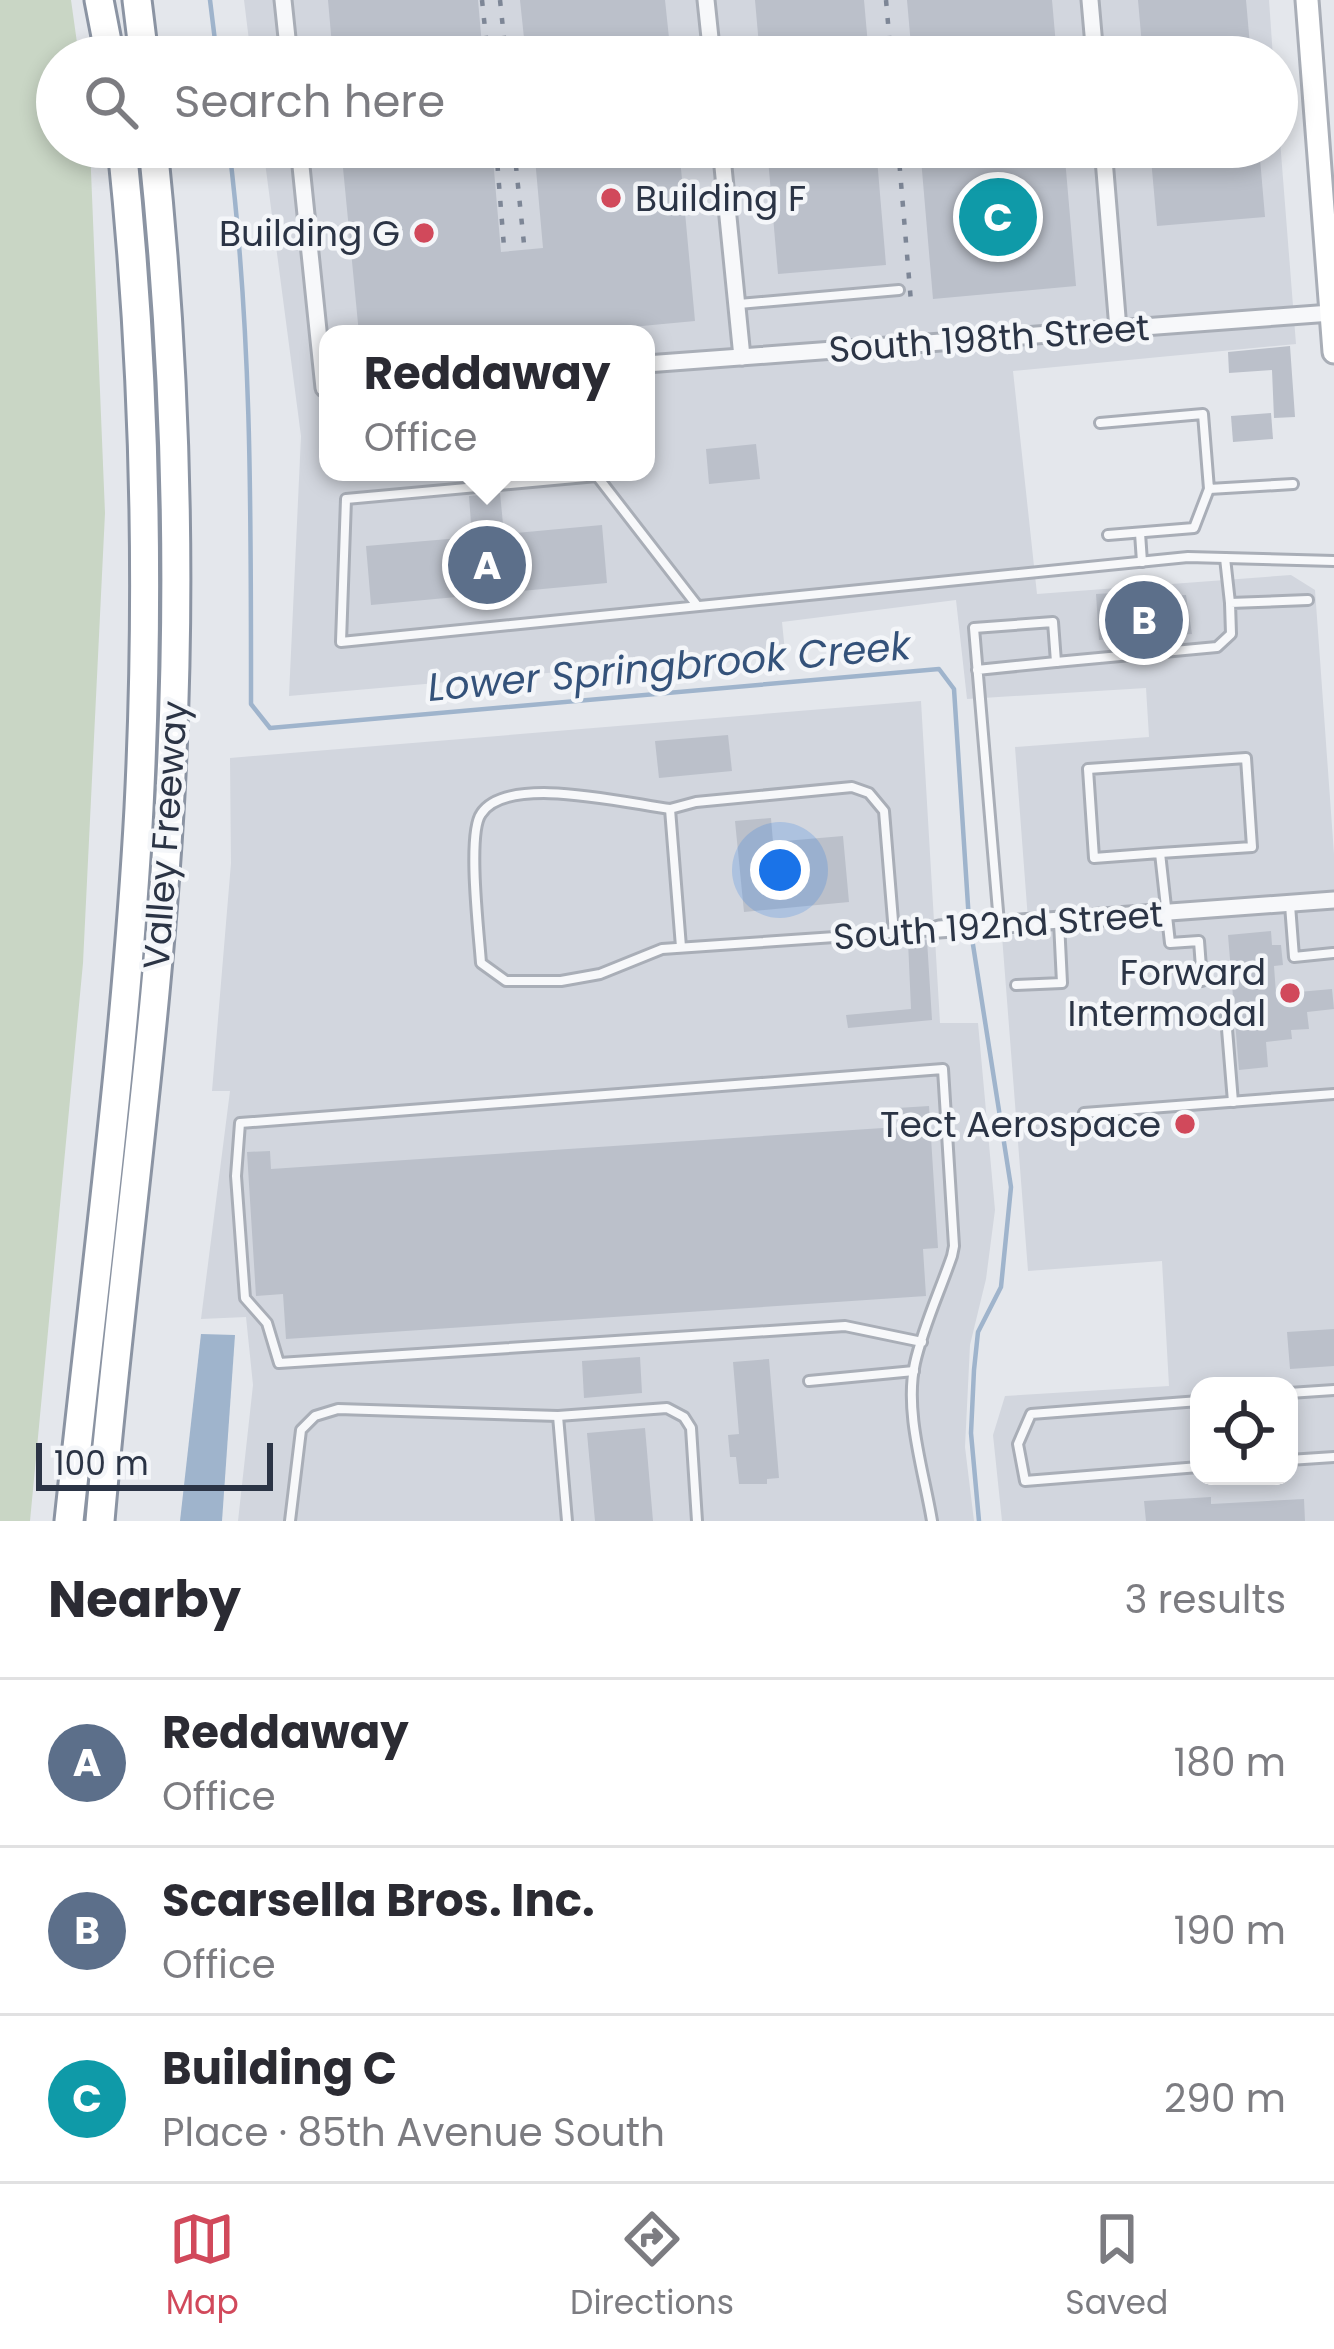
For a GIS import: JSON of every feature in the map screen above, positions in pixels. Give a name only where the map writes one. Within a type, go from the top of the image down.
[{"type":"highway","points":[[98,0],[103,36]]},
{"type":"highway","points":[[137,0],[141,36]]},
{"type":"highway","name":"Valley Freeway","points":[[56,1521],[112,981],[126,799],[131,638],[129,408],[111,168]]},
{"type":"highway","points":[[69,1521],[125,976],[142,728],[143,462],[124,168]]},
{"type":"highway","name":"Valley Freeway","points":[[100,1521],[152,1013],[172,756],[176,561],[172,372],[155,168]]},
{"type":"main road","points":[[1307,0],[1330,246],[1334,352]]},
{"type":"street","points":[[284,0],[288,36]]},
{"type":"street","points":[[706,0],[710,36]]},
{"type":"street","points":[[1090,0],[1093,36]]},
{"type":"street","points":[[301,168],[319,325]]},
{"type":"street","points":[[723,168],[742,357]]},
{"type":"street","points":[[1104,168],[1118,329]]},
{"type":"street","name":"South 198th Street","points":[[655,363],[1331,313]]},
{"type":"street","name":"South 192nd Street","points":[[939,929],[1334,900]]},
{"type":"lane","points":[[737,304],[899,290]]},
{"type":"lane","points":[[1100,423],[1203,414],[1209,489],[1194,528],[1108,535]]},
{"type":"lane","points":[[546,481],[346,500],[341,642],[1142,562],[1334,561]]},
{"type":"lane","points":[[602,481],[696,604]]},
{"type":"lane","points":[[1209,489],[1293,484]]},
{"type":"lane","points":[[1140,533],[1142,562]]},
{"type":"lane","points":[[977,670],[1217,646],[1232,634],[1225,558]]},
{"type":"lane","points":[[1230,603],[1308,600]]},
{"type":"lane","points":[[994,926],[974,628],[1053,622],[1056,662]]},
{"type":"lane","points":[[1246,758],[1252,847],[1160,854],[1094,858],[1088,769],[1246,758]]},
{"type":"lane","points":[[681,947],[670,809],[696,802],[852,787],[869,793],[884,811],[894,933]]},
{"type":"lane","name":"South 192nd Street","points":[[670,809],[551,792],[498,800],[480,814],[474,837],[481,963],[496,977],[530,984],[600,974],[662,949],[939,929]]},
{"type":"lane","points":[[1160,854],[1170,943],[1199,940],[1202,981]]},
{"type":"lane","points":[[1290,904],[1294,956],[1334,953]]},
{"type":"lane","points":[[1016,986],[1062,983],[1058,921]]},
{"type":"lane","points":[[1226,1017],[1233,1102]]},
{"type":"lane","points":[[922,1342],[845,1326],[279,1364],[267,1323],[245,1298],[236,1176],[240,1123],[943,1069],[955,1246],[914,1371],[913,1404],[932,1521]]},
{"type":"lane","points":[[1084,1113],[1334,1094]]},
{"type":"lane","points":[[808,1382],[914,1371]]},
{"type":"lane","points":[[1298,1393],[1334,1390]]},
{"type":"lane","points":[[1190,1402],[1031,1414],[1018,1444],[1025,1480],[1190,1468]]},
{"type":"lane","points":[[290,1521],[301,1430],[315,1416],[338,1409],[558,1416],[667,1408],[691,1427],[697,1521]]},
{"type":"lane","points":[[558,1416],[567,1521]]},
{"type":"lane","points":[[1298,1459],[1334,1456]]},
{"type":"shaded area","points":[[244,0],[1269,0],[1272,36],[248,36]]},
{"type":"shaded area","points":[[266,168],[1282,168],[1296,344],[1013,371],[1037,594],[1291,575],[1315,590],[1334,854],[1334,1521],[1002,1521],[993,1435],[1005,1396],[1169,1386],[1162,1261],[1028,1271],[1002,936],[1029,933],[1015,747],[1149,737],[1146,688],[967,699],[956,600],[782,622],[785,652],[289,696],[301,436]]},
{"type":"shaded area","points":[[921,701],[940,1023],[978,1023],[995,1210],[986,1279],[970,1345],[965,1447],[974,1521],[238,1521],[253,1385],[246,1317],[201,1319],[230,1091],[212,1091],[231,863],[230,758]]},
{"type":"green space","points":[[0,0],[71,0],[76,36],[36,36],[36,168],[91,168],[105,513],[83,963],[30,1521],[0,1521]]},
{"type":"water","points":[[201,1334],[235,1335],[222,1521],[180,1521]]},
{"type":"building","points":[[328,0],[478,0],[481,36],[331,36]]},
{"type":"building","points":[[520,0],[665,0],[669,36],[524,36]]},
{"type":"building","points":[[755,0],[864,0],[867,36],[758,36]]},
{"type":"building","points":[[907,0],[1052,0],[1055,36],[910,36]]},
{"type":"building","points":[[1138,0],[1246,0],[1249,36],[1141,36]]},
{"type":"building","points":[[343,168],[494,168],[501,252],[543,248],[536,168],[681,168],[695,321],[358,325]]},
{"type":"building","points":[[769,168],[878,168],[886,265],[778,274]]},
{"type":"building","points":[[922,168],[1066,168],[1076,286],[933,299]]},
{"type":"building","points":[[1152,168],[1261,168],[1265,217],[1157,226]]},
{"type":"building","points":[[1290,346],[1295,417],[1274,418],[1272,370],[1229,373],[1228,352]]},
{"type":"building","points":[[1271,413],[1273,439],[1233,442],[1231,416]]},
{"type":"building","points":[[756,444],[760,479],[709,484],[706,449]]},
{"type":"building","points":[[500,493],[504,534],[602,525],[607,583],[371,605],[366,546],[472,537],[469,496]]},
{"type":"building","points":[[1167,590],[1167,596],[1186,595],[1192,634],[1099,640],[1096,594]]},
{"type":"building","points":[[728,735],[732,771],[659,778],[655,741]]},
{"type":"building","points":[[771,818],[773,842],[843,836],[849,902],[744,912],[735,821]]},
{"type":"building","points":[[1271,931],[1272,945],[1281,945],[1283,965],[1274,966],[1276,994],[1332,989],[1334,1009],[1307,1012],[1309,1029],[1291,1030],[1292,1039],[1266,1042],[1268,1067],[1239,1070],[1228,935]]},
{"type":"building","points":[[927,940],[932,1020],[848,1028],[846,1015],[911,1009],[908,941]]},
{"type":"building","points":[[929,1106],[938,1248],[923,1249],[926,1296],[286,1339],[283,1294],[256,1296],[247,1152],[270,1151],[271,1169],[898,1127],[897,1108]]},
{"type":"building","points":[[1334,1329],[1334,1366],[1290,1369],[1287,1332]]},
{"type":"building","points":[[640,1357],[642,1393],[584,1398],[582,1361]]},
{"type":"building","points":[[769,1359],[779,1478],[767,1479],[767,1484],[739,1484],[728,1435],[739,1434],[733,1362]]},
{"type":"building","points":[[645,1428],[653,1521],[595,1521],[587,1433]]},
{"type":"building","points":[[1211,1497],[1211,1504],[1304,1499],[1305,1521],[1146,1521],[1144,1501]]},
{"type":"waterway","name":"Lower Springbrook Creek","points":[[210,0],[214,36]]},
{"type":"waterway","name":"Lower Springbrook Creek","points":[[231,168],[246,355],[251,704],[270,728],[939,669],[954,689],[969,921]]},
{"type":"waterway","name":"Lower Springbrook Creek","points":[[971,932],[1011,1187],[1001,1287],[978,1332],[974,1370],[971,1433],[979,1521]]},
{"type":"railway","points":[[482,0],[486,36]]},
{"type":"railway","points":[[500,0],[504,36]]},
{"type":"railway","points":[[886,0],[889,36]]},
{"type":"railway","points":[[498,168],[504,247]]},
{"type":"railway","points":[[516,168],[524,244]]},
{"type":"railway","points":[[900,168],[911,302]]},
{"type":"place","name":"Building F","points":[[611,198]]},
{"type":"place","name":"Building C","points":[[998,217]]},
{"type":"place","name":"Building G","points":[[424,233]]},
{"type":"place","name":"Reddaway","points":[[487,565]]},
{"type":"place","name":"Scarsella Bros. Inc.","points":[[1144,620]]},
{"type":"place","name":"Forward Intermodal","points":[[1290,993]]},
{"type":"place","name":"Tect Aerospace","points":[[1185,1124]]}]
